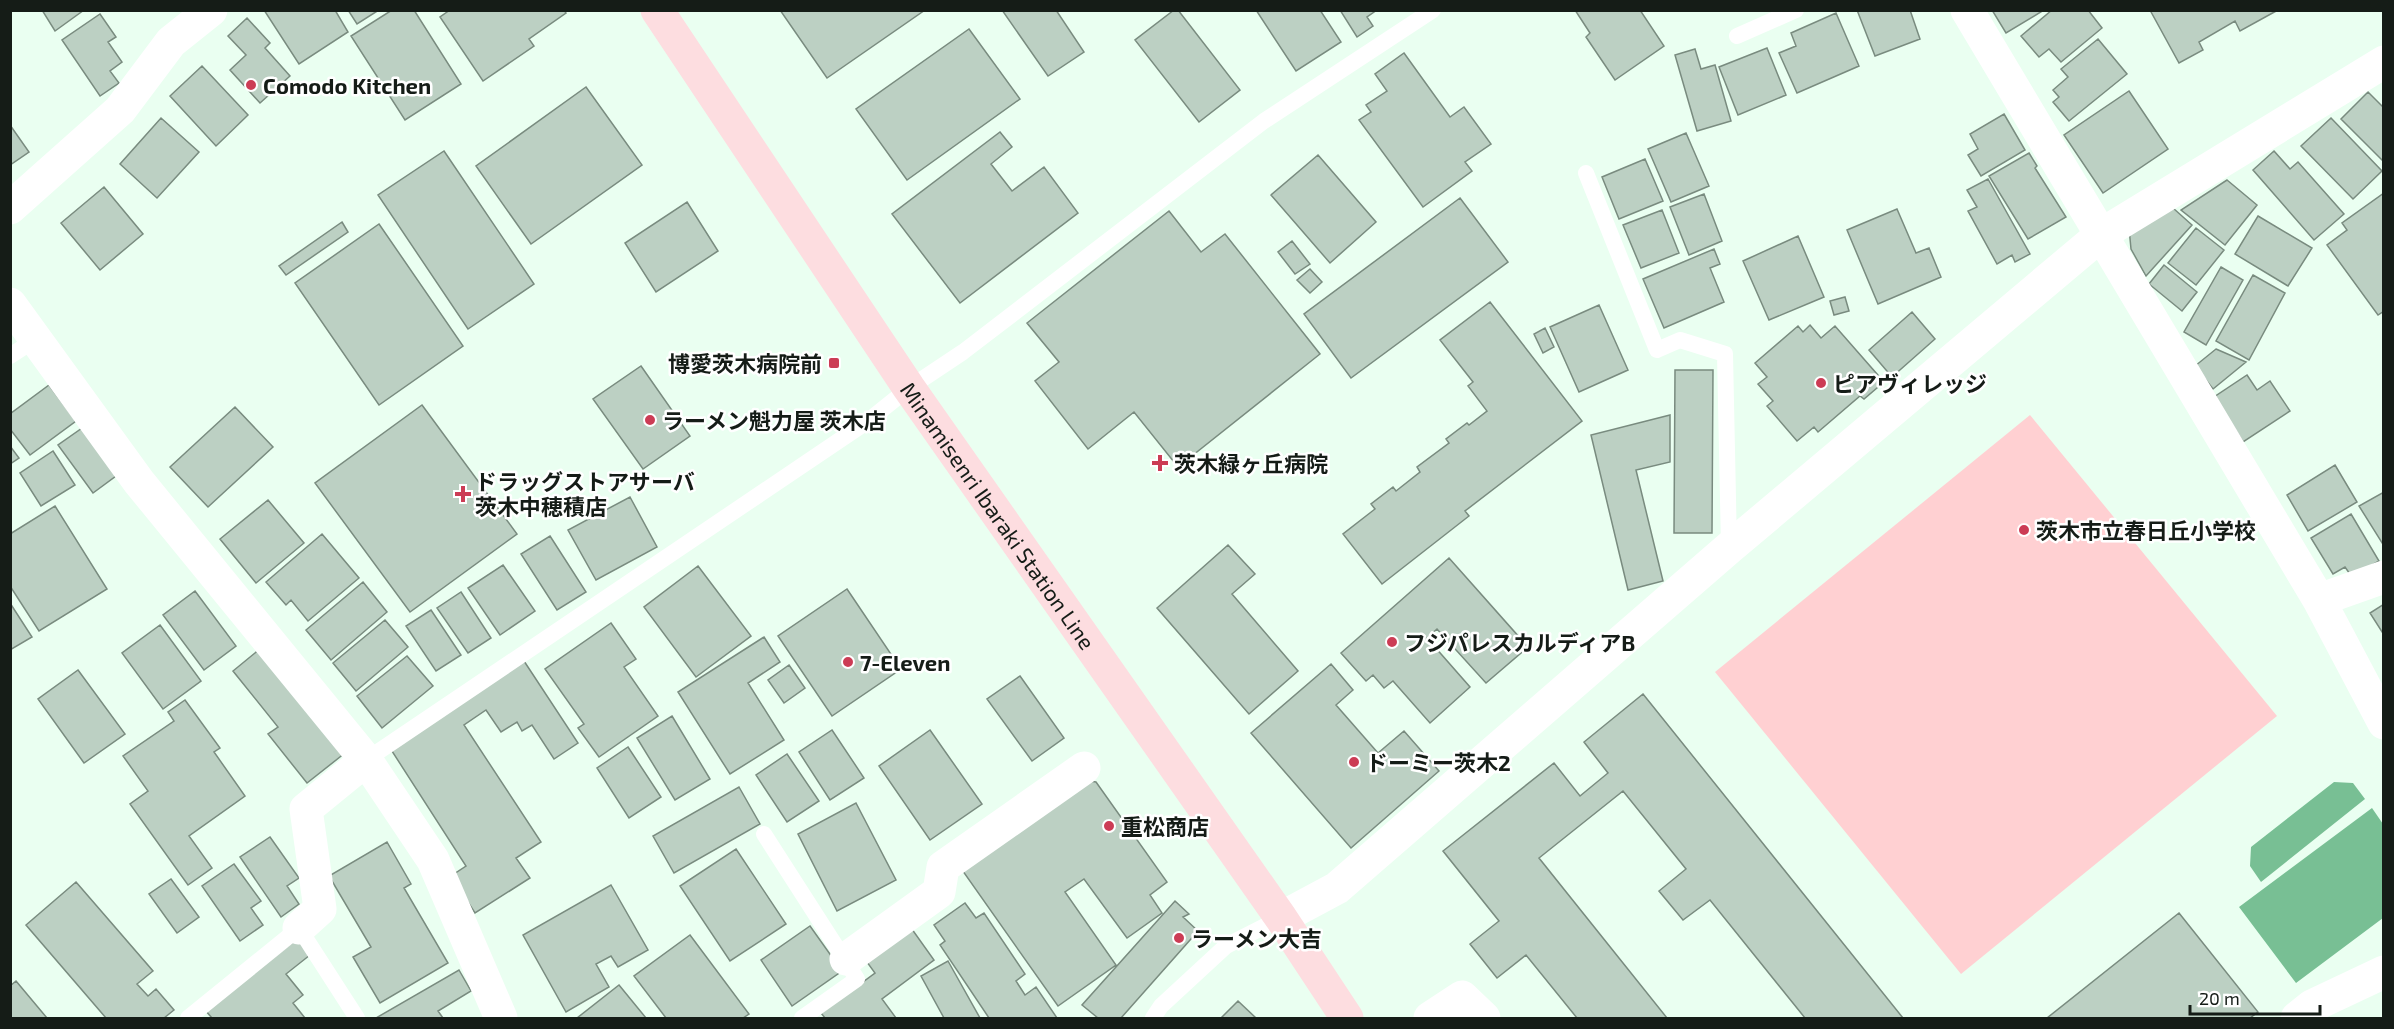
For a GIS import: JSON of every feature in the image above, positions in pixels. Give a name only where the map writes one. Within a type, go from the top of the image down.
[{"type":"main road","name":"Minamisenri Ibaraki Station Line","points":[[657,10],[909,388],[1281,918],[1347,1018]]},
{"type":"street","points":[[10,208],[120,110],[171,42],[211,10]]},
{"type":"street","points":[[1967,10],[2319,600],[2384,723]]},
{"type":"street","points":[[1281,918],[1337,888],[1729,548],[2102,234],[2384,62]]},
{"type":"street","points":[[10,304],[23,347],[139,482],[366,760],[433,860],[501,1018]]},
{"type":"street","points":[[2319,600],[2384,577]]},
{"type":"street","points":[[299,928],[320,909],[306,809],[366,760]]},
{"type":"street","points":[[846,959],[939,892],[943,867],[1084,768]]},
{"type":"street","points":[[2296,1018],[2312,1006],[2384,972]]},
{"type":"street","points":[[1430,1018],[1462,997],[1484,1018]]},
{"type":"lane","points":[[366,760],[868,421],[1264,121],[1433,10]]},
{"type":"lane","points":[[1737,36],[1796,10]]},
{"type":"lane","points":[[1586,173],[1657,350],[1680,340],[1725,354],[1729,548]]},
{"type":"lane","points":[[765,834],[857,979],[802,1018]]},
{"type":"lane","points":[[1153,1018],[1161,1006],[1226,946],[1281,918]]},
{"type":"lane","points":[[188,1018],[299,928],[357,1018]]},
{"type":"shaded area","points":[[2030,415],[2277,716],[1961,974],[1715,672]]},
{"type":"shaded area","points":[[2334,782],[2353,783],[2365,799],[2261,882],[2250,866],[2251,847]]},
{"type":"shaded area","points":[[2372,808],[2383,824],[2383,918],[2296,983],[2239,907]]},
{"type":"building","points":[[42,10],[84,10],[55,31]]},
{"type":"building","points":[[264,10],[335,10],[348,32],[299,64]]},
{"type":"building","points":[[348,10],[379,10],[357,24]]},
{"type":"building","points":[[392,10],[414,10],[461,84],[405,120],[351,36]]},
{"type":"building","points":[[450,10],[564,10],[566,13],[529,39],[534,46],[483,81],[440,17]]},
{"type":"building","points":[[780,10],[925,10],[827,78]]},
{"type":"building","points":[[1002,10],[1056,10],[1084,52],[1048,76]]},
{"type":"building","points":[[1174,10],[1178,10],[1240,90],[1199,122],[1135,40]]},
{"type":"building","points":[[1256,10],[1320,10],[1341,42],[1296,71]]},
{"type":"building","points":[[1340,10],[1377,10],[1367,17],[1373,26],[1357,37]]},
{"type":"building","points":[[1575,10],[1640,10],[1664,46],[1615,80],[1586,37],[1590,33]]},
{"type":"building","points":[[1857,10],[1910,10],[1920,39],[1875,56]]},
{"type":"building","points":[[1992,10],[2044,10],[2006,33]]},
{"type":"building","points":[[2052,10],[2088,10],[2102,28],[2061,62],[2049,49],[2039,57],[2021,36]]},
{"type":"building","points":[[2150,10],[2278,10],[2240,31],[2235,21],[2199,42],[2203,50],[2179,63]]},
{"type":"building","points":[[1836,13],[1859,66],[1797,93],[1779,53],[1796,46],[1791,33]]},
{"type":"building","points":[[100,14],[116,37],[108,42],[122,62],[110,71],[119,83],[100,96],[62,40]]},
{"type":"building","points":[[247,18],[270,43],[265,48],[290,76],[260,103],[230,70],[246,55],[228,36]]},
{"type":"building","points":[[969,29],[1020,99],[907,180],[856,109]]},
{"type":"building","points":[[2098,39],[2127,74],[2069,121],[2053,102],[2059,97],[2053,90],[2068,77],[2061,69]]},
{"type":"building","points":[[1767,48],[1786,95],[1738,115],[1719,67]]},
{"type":"building","points":[[1695,49],[1701,69],[1715,65],[1731,121],[1697,131],[1675,55]]},
{"type":"building","points":[[1404,53],[1450,117],[1464,107],[1491,144],[1465,162],[1472,171],[1423,207],[1359,120],[1371,112],[1366,105],[1387,91],[1375,74]]},
{"type":"building","points":[[202,66],[248,115],[216,146],[170,96]]},
{"type":"building","points":[[586,87],[642,165],[531,244],[476,166]]},
{"type":"building","points":[[2129,91],[2168,149],[2103,193],[2064,135]]},
{"type":"building","points":[[2368,92],[2384,108],[2384,162],[2341,119]]},
{"type":"building","points":[[2004,114],[2025,150],[1981,176],[1968,155],[1978,149],[1970,134]]},
{"type":"building","points":[[161,118],[199,152],[157,198],[120,164]]},
{"type":"building","points":[[2331,118],[2382,171],[2353,199],[2301,146]]},
{"type":"building","points":[[10,125],[29,152],[10,165]]},
{"type":"building","points":[[1000,132],[1012,147],[991,164],[1012,191],[1044,167],[1078,213],[960,303],[892,214]]},
{"type":"building","points":[[1686,133],[1709,186],[1671,202],[1648,149]]},
{"type":"building","points":[[444,151],[534,284],[468,329],[378,195]]},
{"type":"building","points":[[2274,151],[2290,169],[2298,162],[2344,214],[2314,240],[2253,170]]},
{"type":"building","points":[[2029,153],[2037,166],[2035,168],[2066,217],[2028,239],[1989,176]]},
{"type":"building","points":[[1318,155],[1376,222],[1330,263],[1271,195]]},
{"type":"building","points":[[1645,159],[1663,201],[1619,219],[1602,177]]},
{"type":"building","points":[[1988,179],[2030,254],[2015,262],[2012,255],[1997,264],[1968,211],[1977,207],[1967,190]]},
{"type":"building","points":[[2227,180],[2257,205],[2225,245],[2181,210]]},
{"type":"building","points":[[104,187],[143,234],[100,270],[61,223]]},
{"type":"building","points":[[2384,193],[2384,311],[2378,315],[2327,245],[2347,230],[2342,223]]},
{"type":"building","points":[[1704,194],[1722,241],[1689,255],[1670,207]]},
{"type":"building","points":[[1460,198],[1508,262],[1351,378],[1304,314]]},
{"type":"building","points":[[687,202],[718,251],[656,292],[625,243]]},
{"type":"building","points":[[2173,208],[2192,225],[2146,276],[2131,249],[2129,228]]},
{"type":"building","points":[[1897,209],[1916,253],[1929,248],[1941,277],[1878,304],[1847,230]]},
{"type":"building","points":[[1662,210],[1679,253],[1641,268],[1623,225]]},
{"type":"building","points":[[1169,211],[1201,252],[1225,234],[1320,354],[1178,467],[1134,412],[1088,449],[1035,381],[1059,362],[1027,323]]},
{"type":"building","points":[[2258,216],[2312,248],[2288,286],[2235,254]]},
{"type":"building","points":[[342,222],[348,232],[286,275],[279,266]]},
{"type":"building","points":[[379,224],[463,346],[379,405],[295,283]]},
{"type":"building","points":[[2196,228],[2224,250],[2196,285],[2168,263]]},
{"type":"building","points":[[1798,236],[1824,297],[1769,320],[1743,261]]},
{"type":"building","points":[[1292,241],[1310,264],[1295,274],[1278,252]]},
{"type":"building","points":[[1714,249],[1720,264],[1710,268],[1724,302],[1664,328],[1643,279]]},
{"type":"building","points":[[2164,265],[2197,292],[2182,311],[2149,284]]},
{"type":"building","points":[[2221,267],[2243,280],[2206,345],[2184,332]]},
{"type":"building","points":[[1310,269],[1322,282],[1310,293],[1297,280]]},
{"type":"building","points":[[2253,275],[2285,293],[2249,360],[2216,341]]},
{"type":"building","points":[[1845,297],[1849,311],[1834,315],[1830,301]]},
{"type":"building","points":[[1490,302],[1582,421],[1465,511],[1469,516],[1382,584],[1343,534],[1375,509],[1371,504],[1393,487],[1396,491],[1420,472],[1417,467],[1449,443],[1446,439],[1487,411],[1468,386],[1473,382],[1440,340]]},
{"type":"building","points":[[1599,305],[1628,370],[1579,392],[1550,327]]},
{"type":"building","points":[[1912,312],[1935,339],[1892,377],[1869,350]]},
{"type":"building","name":"ピアヴィレッジ","points":[[1810,325],[1821,338],[1835,326],[1884,382],[1864,399],[1860,396],[1818,432],[1814,427],[1797,441],[1767,406],[1773,401],[1758,384],[1767,377],[1755,363],[1798,326],[1803,332]]},
{"type":"building","points":[[1545,328],[1554,347],[1543,353],[1534,334]]},
{"type":"building","points":[[2216,349],[2246,362],[2213,389],[2195,366]]},
{"type":"building","points":[[641,366],[690,436],[643,469],[593,399]]},
{"type":"building","points":[[1675,370],[1713,370],[1712,533],[1674,533]]},
{"type":"building","points":[[2247,375],[2257,390],[2270,381],[2290,411],[2243,442],[2214,397]]},
{"type":"building","points":[[49,385],[76,421],[30,455],[10,429],[10,414]]},
{"type":"building","points":[[422,405],[517,534],[410,612],[315,483]]},
{"type":"building","points":[[235,407],[273,447],[208,507],[170,467]]},
{"type":"building","points":[[1670,415],[1670,462],[1636,470],[1663,581],[1628,590],[1591,435]]},
{"type":"building","points":[[85,426],[120,473],[93,493],[58,445]]},
{"type":"building","points":[[10,446],[19,458],[10,464]]},
{"type":"building","points":[[53,451],[75,485],[41,506],[20,473]]},
{"type":"building","points":[[2335,465],[2357,502],[2308,531],[2287,495]]},
{"type":"building","points":[[2384,492],[2384,546],[2359,506]]},
{"type":"building","points":[[630,497],[657,547],[596,580],[568,530]]},
{"type":"building","points":[[268,500],[304,543],[256,583],[220,539]]},
{"type":"building","points":[[55,506],[107,589],[39,631],[10,586],[10,534]]},
{"type":"building","points":[[2351,514],[2379,561],[2352,577],[2345,567],[2333,574],[2311,538]]},
{"type":"building","points":[[322,534],[359,578],[308,621],[291,600],[286,605],[266,582]]},
{"type":"building","points":[[550,536],[586,592],[557,610],[521,554]]},
{"type":"building","points":[[1228,545],[1255,574],[1232,594],[1298,671],[1249,714],[1157,608]]},
{"type":"building","name":"フジパレスカルディアB","points":[[1449,558],[1528,647],[1486,683],[1437,629],[1427,638],[1470,687],[1430,723],[1393,681],[1384,688],[1373,675],[1366,681],[1341,653]]},
{"type":"building","points":[[503,565],[535,611],[500,635],[468,588]]},
{"type":"building","points":[[698,566],[751,636],[696,677],[644,607]]},
{"type":"building","points":[[363,582],[387,612],[331,660],[306,630]]},
{"type":"building","points":[[847,589],[901,669],[832,716],[778,636]]},
{"type":"building","points":[[195,591],[236,646],[204,670],[163,615]]},
{"type":"building","points":[[461,592],[491,638],[468,653],[437,608]]},
{"type":"building","points":[[10,603],[32,637],[10,650]]},
{"type":"building","points":[[2384,604],[2384,635],[2370,613]]},
{"type":"building","points":[[431,610],[461,655],[436,671],[406,626]]},
{"type":"building","points":[[385,620],[408,647],[356,691],[333,663]]},
{"type":"building","points":[[611,623],[636,659],[624,667],[658,716],[599,757],[578,728],[584,724],[545,669]]},
{"type":"building","points":[[160,625],[201,681],[163,709],[122,653]]},
{"type":"building","points":[[764,637],[780,662],[748,683],[784,740],[730,774],[678,692]]},
{"type":"building","points":[[261,648],[345,753],[307,783],[268,734],[278,727],[233,671]]},
{"type":"building","points":[[407,656],[433,686],[382,728],[357,696]]},
{"type":"building","points":[[524,661],[578,743],[554,759],[532,725],[522,731],[517,722],[501,732],[486,710],[464,725],[541,842],[516,858],[530,878],[475,913],[451,876],[466,866],[390,748]]},
{"type":"building","name":"ドーミー茨木2","points":[[1331,664],[1353,690],[1336,705],[1378,753],[1404,731],[1439,771],[1351,848],[1251,733]]},
{"type":"building","points":[[789,665],[805,688],[784,703],[768,680]]},
{"type":"building","points":[[78,670],[125,734],[84,763],[38,699]]},
{"type":"building","points":[[1020,676],[1064,738],[1032,761],[987,699]]},
{"type":"building","points":[[1643,694],[1903,1018],[1805,1018],[1710,900],[1683,920],[1659,891],[1686,869],[1623,791],[1539,858],[1667,1018],[1577,1018],[1526,955],[1497,978],[1470,944],[1499,921],[1443,851],[1554,763],[1580,796],[1608,773],[1584,742]]},
{"type":"building","points":[[185,700],[220,748],[214,752],[245,796],[189,836],[212,868],[188,885],[130,804],[148,791],[123,756],[174,721],[168,712]]},
{"type":"building","points":[[672,716],[710,779],[675,800],[637,738]]},
{"type":"building","points":[[832,730],[864,778],[830,800],[799,752]]},
{"type":"building","points":[[930,730],[982,804],[930,840],[879,766]]},
{"type":"building","points":[[628,747],[661,797],[629,818],[597,768]]},
{"type":"building","points":[[787,754],[819,801],[787,822],[756,775]]},
{"type":"building","points":[[1082,780],[1096,782],[1167,882],[1150,895],[1162,913],[1127,938],[1084,879],[1065,892],[1116,965],[1058,1006],[960,867]]},
{"type":"building","points":[[739,787],[760,824],[674,873],[653,836]]},
{"type":"building","points":[[856,803],[896,880],[837,911],[798,834]]},
{"type":"building","points":[[270,837],[299,878],[287,886],[299,904],[281,917],[240,857]]},
{"type":"building","points":[[387,842],[411,884],[404,888],[448,963],[380,1003],[353,957],[371,947],[329,876]]},
{"type":"building","points":[[736,849],[786,924],[730,961],[680,886]]},
{"type":"building","points":[[234,864],[261,901],[251,908],[263,925],[240,941],[202,886]]},
{"type":"building","points":[[171,879],[199,917],[177,933],[149,894]]},
{"type":"building","points":[[76,882],[153,971],[137,984],[148,996],[156,989],[174,1010],[164,1018],[106,1018],[26,925]]},
{"type":"building","points":[[611,885],[648,950],[618,967],[611,956],[596,964],[609,987],[566,1012],[523,935]]},
{"type":"building","points":[[1175,901],[1189,914],[1183,917],[1198,931],[1121,1018],[1098,1018],[1082,1005]]},
{"type":"building","points":[[965,903],[976,918],[984,913],[1025,974],[1016,981],[1025,995],[1036,987],[1057,1018],[989,1018],[940,945],[945,941],[934,925]]},
{"type":"building","points":[[2179,913],[2258,1012],[2250,1018],[2047,1018]]},
{"type":"building","points":[[909,925],[934,960],[882,999],[896,1018],[825,1018],[821,1013],[875,973],[864,958]]},
{"type":"building","points":[[810,926],[842,971],[792,1006],[761,960]]},
{"type":"building","points":[[690,935],[749,1014],[743,1018],[666,1018],[634,976]]},
{"type":"building","points":[[297,939],[310,955],[286,974],[303,995],[293,1003],[305,1018],[212,1018],[205,1010]]},
{"type":"building","points":[[948,961],[980,1018],[944,1018],[921,976]]},
{"type":"building","points":[[459,970],[471,991],[438,1011],[443,1018],[376,1018]]},
{"type":"building","points":[[16,981],[47,1018],[10,1018],[10,986]]},
{"type":"building","points":[[619,985],[646,1018],[577,1018]]},
{"type":"building","points":[[1238,1001],[1256,1018],[1221,1018]]},
{"type":"place","name":"Comodo Kitchen","points":[[251,85]]},
{"type":"place","name":"博愛茨木病院前","points":[[834,363]]},
{"type":"place","name":"ピアヴィレッジ","points":[[1821,383]]},
{"type":"place","name":"ラーメン魁力屋 茨木店","points":[[650,420]]},
{"type":"place","name":"茨木緑ヶ丘病院","points":[[1160,463]]},
{"type":"place","name":"ドラッグストアサーバ 茨木中穂積店","points":[[463,494]]},
{"type":"place","name":"茨木市立春日丘小学校","points":[[2024,530]]},
{"type":"place","name":"フジパレスカルディアB","points":[[1392,642]]},
{"type":"place","name":"7-Eleven","points":[[848,662]]},
{"type":"place","name":"ドーミー茨木2","points":[[1354,762]]},
{"type":"place","name":"重松商店","points":[[1109,826]]},
{"type":"place","name":"ラーメン大吉","points":[[1179,938]]}]
